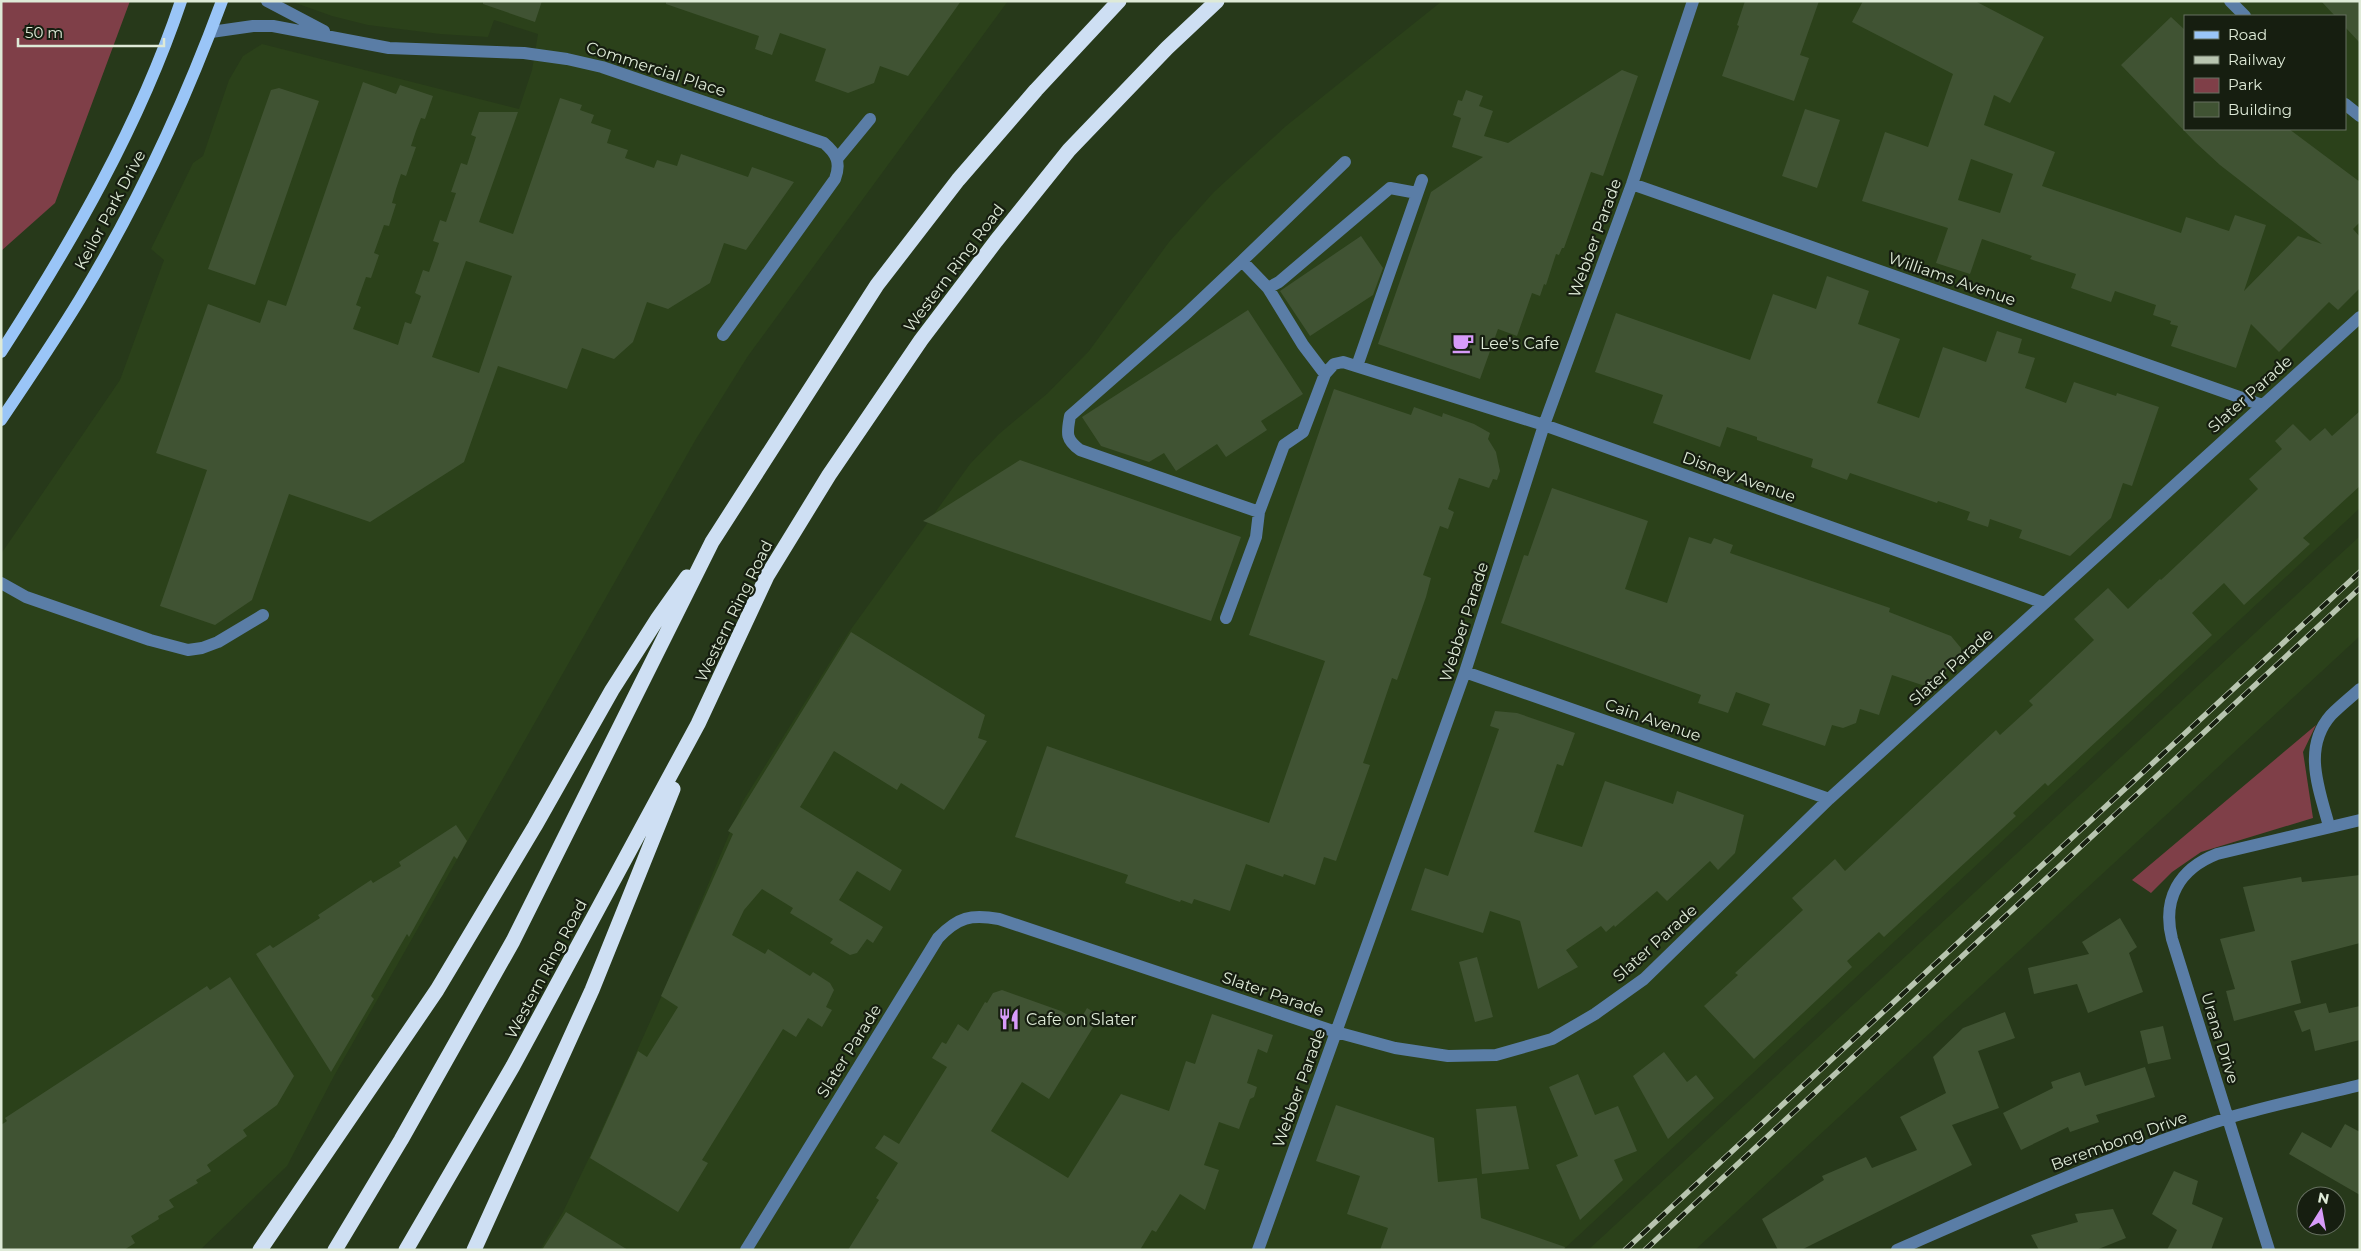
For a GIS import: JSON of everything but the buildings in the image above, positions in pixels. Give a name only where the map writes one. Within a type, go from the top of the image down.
[{"type":"highway","points":[[260,1250],[438,990],[612,690],[658,618],[712,542],[877,285],[958,180],[1036,90],[1119,1]]},
{"type":"highway","name":"Western Ring Road","points":[[406,1250],[514,1066],[698,724],[767,576],[828,475],[921,340],[996,241],[1069,150],[1167,48],[1217,1]]},
{"type":"highway","points":[[335,1250],[401,1140],[513,941],[712,542]]},
{"type":"highway","points":[[474,1250],[592,990],[698,724]]},
{"type":"main road","name":"Keilor Park Drive","points":[[1,352],[41,291],[99,186],[166,46],[181,1]]},
{"type":"main road","name":"Keilor Park Drive","points":[[1,420],[80,300],[116,238],[181,105],[222,1]]},
{"type":"street","name":"Commercial Place","points":[[268,1],[333,36]]},
{"type":"street","name":"Webber Parade","points":[[1258,1250],[1465,672],[1544,426],[1632,184],[1694,1]]},
{"type":"street","points":[[2230,1],[2244,15]]},
{"type":"street","name":"Commercial Place","points":[[211,32],[253,26],[273,26],[389,48],[524,53],[568,59],[602,67],[811,137],[824,143],[833,151],[837,159]]},
{"type":"street","points":[[2346,105],[2360,116]]},
{"type":"street","points":[[723,335],[829,188],[838,171],[837,159],[870,119]]},
{"type":"street","points":[[1259,512],[1080,450],[1070,442],[1067,431],[1070,416],[1185,315],[1345,162]]},
{"type":"street","points":[[1357,366],[1422,180]]},
{"type":"street","name":"Williams Avenue","points":[[1632,184],[2262,405]]},
{"type":"street","points":[[1268,288],[1279,282],[1390,188],[1417,193]]},
{"type":"street","points":[[1226,618],[1256,537],[1259,512],[1284,445],[1303,432],[1325,374],[1303,345],[1268,288],[1242,261]]},
{"type":"street","name":"Slater Parade","points":[[746,1250],[938,938],[949,926],[962,919],[980,915],[999,919],[1336,1032],[1395,1048],[1448,1056],[1496,1055],[1552,1039],[1595,1014],[1644,979],[1830,800],[2360,317]]},
{"type":"street","name":"Disney Avenue","points":[[1325,374],[1334,364],[1343,362],[1357,366],[1544,426],[2044,603]]},
{"type":"street","points":[[1,583],[26,597],[150,640],[188,650],[202,648],[218,642],[263,615]]},
{"type":"street","points":[[1,595],[26,597]]},
{"type":"street","name":"Cain Avenue","points":[[1465,672],[1830,800]]},
{"type":"street","points":[[2329,826],[2315,772],[2314,754],[2316,744],[2331,716],[2360,689]]},
{"type":"street","name":"Urana Drive","points":[[2269,1250],[2177,957],[2168,920],[2171,901],[2184,875],[2203,860],[2217,854],[2360,820]]},
{"type":"street","name":"Berembong Drive","points":[[1897,1250],[2064,1177],[2228,1118],[2360,1085]]},
{"type":"shaded area","points":[[290,1],[1008,1],[748,356],[696,439],[334,1076],[287,1166],[200,1250],[1,1250],[1,554],[120,380],[164,260],[151,249],[193,163],[203,156],[229,80],[243,56],[262,44],[519,109],[532,70],[538,34],[494,20],[488,37],[440,34],[368,25],[332,16]]},
{"type":"shaded area","points":[[1442,1],[2360,1],[2360,508],[1563,1250],[540,1250],[563,1212],[589,1158],[662,995],[743,801],[849,632],[970,464],[999,434],[1048,393],[1089,351],[1169,242],[1214,192],[1286,126]]},
{"type":"shaded area","points":[[2360,536],[2360,636],[1695,1250],[1588,1250]]},
{"type":"green space","points":[[1,1],[130,1],[55,203],[1,251]]},
{"type":"green space","points":[[2316,725],[2303,752],[2313,818],[2201,852],[2172,872],[2151,893],[2132,880]]},
{"type":"railway","points":[[1625,1250],[2360,572]]},
{"type":"railway","points":[[1645,1250],[2360,588]]},
{"type":"place","name":"Lee's Cafe","points":[[1463,343]]},
{"type":"place","name":"Cafe on Slater","points":[[1009,1019]]}]
